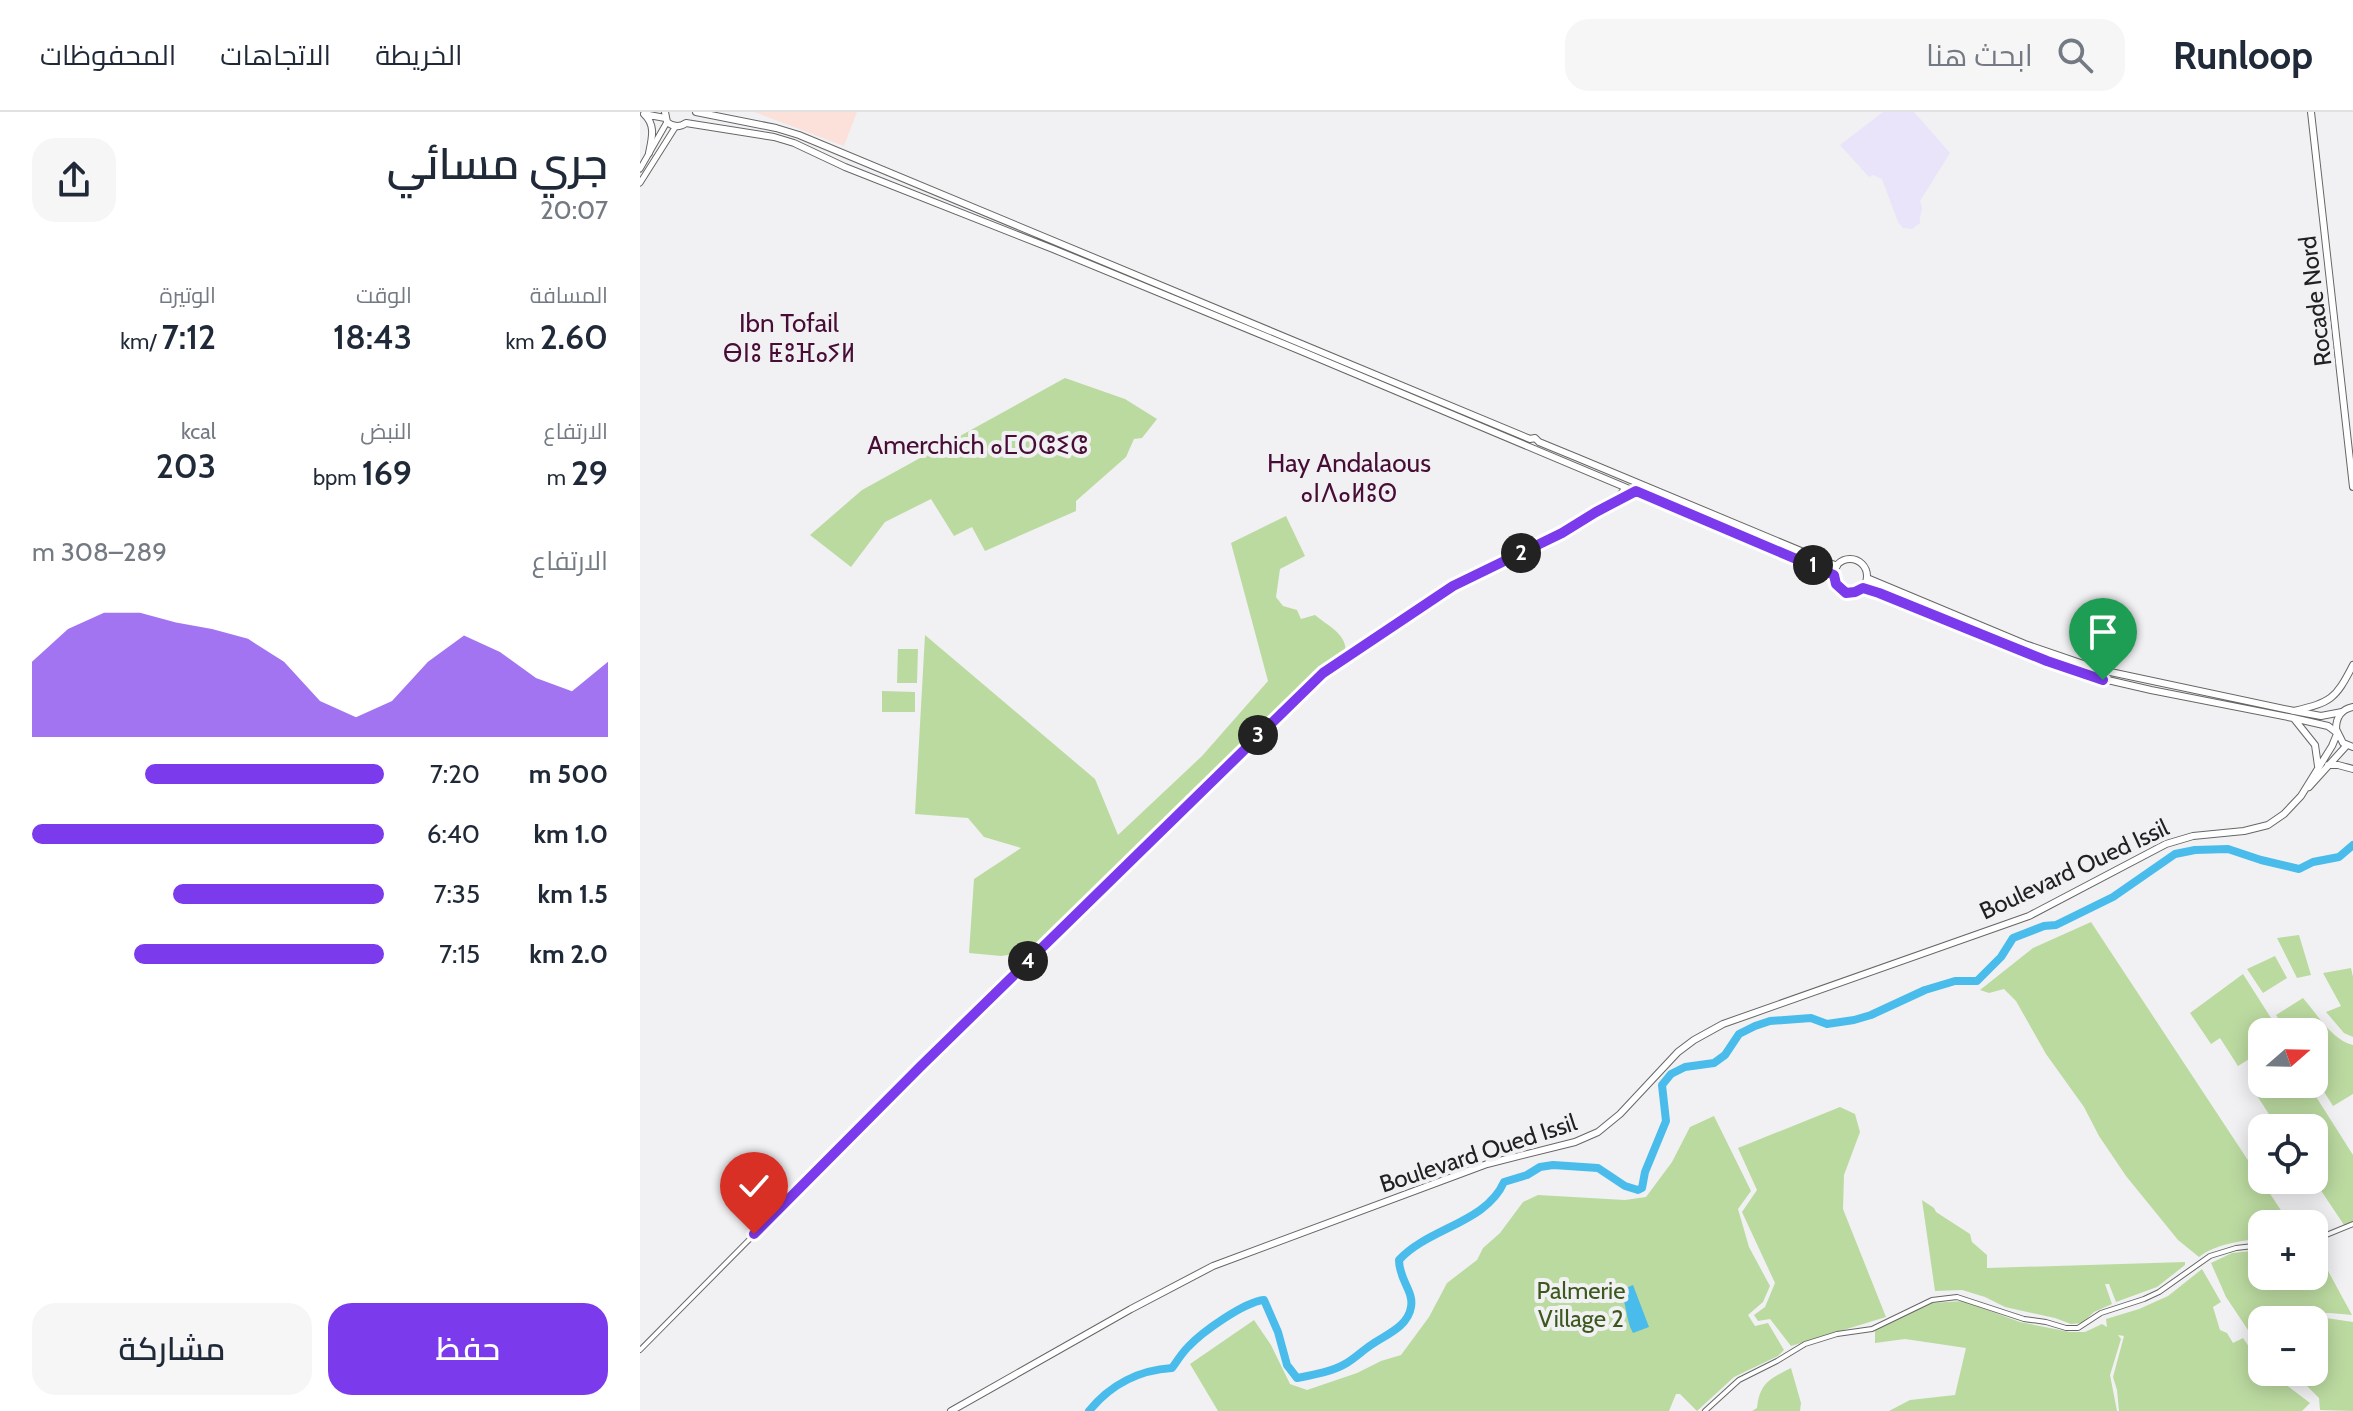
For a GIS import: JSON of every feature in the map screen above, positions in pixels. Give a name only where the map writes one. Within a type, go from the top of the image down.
[{"type":"main road","points":[[686,123],[688,112]]},
{"type":"main road","points":[[696,112],[799,135],[1528,442],[1531,450],[1834,575]]},
{"type":"main road","name":"Rocade Nord","points":[[2311,112],[2353,487]]},
{"type":"main road","points":[[642,114],[666,117],[676,126]]},
{"type":"main road","points":[[642,114],[653,128],[649,153]]},
{"type":"main road","points":[[640,169],[666,117]]},
{"type":"main road","points":[[640,183],[676,126],[686,123],[774,137],[1528,442]]},
{"type":"main road","points":[[1528,442],[1535,438],[1837,566]]},
{"type":"main road","points":[[1535,450],[1539,442]]},
{"type":"main road","points":[[1863,588],[1867,578],[1865,568],[1857,561],[1846,560],[1837,566],[1834,575],[1842,591],[1851,593],[1863,588],[2086,675],[2151,690],[2293,714],[2321,716],[2342,712],[2352,706]]},
{"type":"main road","points":[[1867,578],[2025,644],[2101,670],[2293,714],[2328,726],[2351,746]]},
{"type":"main road","points":[[2293,714],[2322,704],[2337,694],[2353,665]]},
{"type":"main road","name":"Boulevard Oued Issil","points":[[2306,789],[2332,746],[2337,733],[2336,721],[2342,712]]},
{"type":"main road","points":[[2293,714],[2315,745],[2318,769]]},
{"type":"main road","name":"Boulevard Oued Issil","points":[[951,1411],[1213,1266],[1487,1164],[1575,1142],[1598,1132],[1620,1114],[1678,1052],[1723,1024],[2029,916],[2166,844],[2193,836],[2244,831],[2268,825],[2284,814],[2328,765],[2351,746]]},
{"type":"main road","points":[[2328,765],[2353,769]]},
{"type":"street","points":[[1613,503],[1625,487]]},
{"type":"street","points":[[640,1350],[900,1087],[1279,714],[1333,665],[1453,586],[1562,533],[1636,491]]},
{"type":"street","points":[[2328,1234],[2353,1224]]},
{"type":"street","points":[[1705,1411],[1739,1380],[1805,1344],[1823,1337],[1872,1329],[1941,1297],[1957,1297],[2024,1319],[2078,1328],[2101,1313],[2159,1292],[2210,1256],[2248,1247]]},
{"type":"shaded area","points":[[754,112],[857,112],[844,146]]},
{"type":"shaded area","points":[[1883,112],[1914,112],[1950,153],[1920,201],[1920,223],[1912,229],[1903,228],[1898,222],[1882,179],[1873,175],[1869,177],[1840,145]]},
{"type":"green space","points":[[1065,378],[1125,399],[1157,419],[1142,438],[1134,439],[1126,457],[1076,501],[1076,511],[985,551],[972,527],[954,536],[931,499],[885,522],[851,567],[810,535],[862,490]]},
{"type":"green space","points":[[1286,516],[1305,556],[1280,569],[1276,597],[1283,606],[1297,610],[1301,619],[1315,615],[1331,627],[1344,641],[1345,654],[1314,674],[1037,951],[1001,956],[969,953],[974,879],[1021,848],[984,837],[968,818],[915,814],[925,635],[1095,779],[1118,835],[1202,756],[1268,681],[1231,543]]},
{"type":"green space","points":[[898,649],[918,649],[917,683],[897,683]]},
{"type":"green space","points":[[882,691],[915,692],[915,712],[882,712]]},
{"type":"green space","points":[[2091,922],[2248,1160],[2248,1194],[2270,1194],[2281,1210],[2248,1210],[2248,1240],[2221,1246],[2199,1257],[2178,1240],[2126,1176],[2084,1107],[2046,1054],[2016,1001],[2004,989],[1989,993],[1980,990],[2033,948]]},
{"type":"green space","points":[[2299,935],[2311,975],[2297,978],[2277,938]]},
{"type":"green space","points":[[2275,956],[2287,978],[2263,993],[2247,969]]},
{"type":"green space","points":[[2351,968],[2353,1037],[2344,1033],[2326,1012],[2341,1006],[2323,973]]},
{"type":"green space","points":[[2243,974],[2271,1018],[2248,1018],[2248,1060],[2238,1066],[2220,1038],[2211,1044],[2190,1013]]},
{"type":"green space","points":[[2303,998],[2319,1018],[2278,1018],[2276,1015]]},
{"type":"green space","points":[[2328,1028],[2353,1045],[2353,1094],[2333,1106],[2328,1098]]},
{"type":"green space","points":[[2258,1098],[2317,1098],[2327,1114],[2269,1114]]},
{"type":"green space","points":[[1840,1107],[1855,1114],[1860,1132],[1844,1175],[1843,1209],[1886,1317],[1791,1346],[1770,1319],[1758,1321],[1754,1315],[1765,1307],[1775,1283],[1742,1212],[1757,1190],[1738,1148]]},
{"type":"green space","name":"Palmerie Village 2","points":[[1714,1116],[1751,1191],[1738,1209],[1749,1247],[1770,1286],[1763,1302],[1748,1315],[1755,1326],[1768,1323],[1784,1350],[1778,1356],[1734,1377],[1697,1411],[1680,1394],[1676,1394],[1669,1411],[1218,1411],[1190,1364],[1254,1320],[1271,1345],[1290,1384],[1307,1390],[1401,1355],[1429,1317],[1447,1283],[1477,1260],[1483,1248],[1500,1233],[1523,1202],[1538,1195],[1625,1200],[1646,1197],[1672,1162],[1690,1127]]},
{"type":"green space","points":[[2328,1116],[2353,1155],[2353,1221],[2344,1225],[2323,1194],[2328,1194]]},
{"type":"green space","points":[[1922,1200],[1970,1234],[1972,1242],[1987,1255],[1987,1268],[2185,1262],[2185,1265],[2157,1287],[2116,1302],[2109,1284],[2105,1284],[2112,1304],[2094,1312],[2082,1323],[2071,1324],[2005,1307],[1962,1290],[1935,1291]]},
{"type":"green space","points":[[2248,1251],[2248,1290],[2328,1290],[2328,1271],[2352,1315],[2328,1313],[2328,1306],[2248,1306],[2248,1330],[2226,1297],[2211,1263],[2232,1253]]},
{"type":"green space","points":[[2202,1269],[2221,1302],[2213,1307],[2220,1330],[2227,1333],[2233,1343],[2243,1338],[2248,1345],[2248,1386],[2288,1386],[2310,1403],[2302,1411],[2119,1411],[2113,1377],[2124,1336],[2118,1335],[2121,1339],[2110,1375],[2117,1411],[1889,1411],[1910,1400],[1955,1395],[1966,1348],[1905,1339],[1875,1343],[1875,1330],[1931,1303],[1963,1301],[2020,1322],[2085,1332],[2102,1324],[2107,1327],[2106,1319],[2168,1296]]},
{"type":"green space","points":[[2328,1318],[2353,1322],[2353,1411],[2320,1410],[2319,1398],[2307,1386],[2328,1386]]},
{"type":"green space","points":[[1791,1368],[1801,1403],[1800,1411],[1752,1411],[1757,1408],[1767,1382]]},
{"type":"water","points":[[1633,1285],[1649,1327],[1633,1333],[1619,1291]]},
{"type":"waterway","points":[[1089,1411],[1126,1380],[1172,1368],[1188,1347],[1213,1326],[1246,1306],[1264,1300],[1278,1332],[1287,1365],[1297,1378],[1345,1364],[1395,1330],[1409,1314],[1411,1301],[1399,1260],[1425,1240],[1484,1207],[1496,1196],[1504,1182],[1553,1165],[1598,1168],[1625,1186],[1638,1190],[1642,1188],[1645,1172],[1666,1121],[1662,1085],[1671,1074],[1685,1067],[1714,1063],[1725,1055],[1739,1034],[1755,1026],[1770,1021],[1811,1018],[1827,1024],[1854,1020],[1925,990],[1955,981],[1977,981],[2001,957],[2013,938],[2044,926],[2056,925],[2113,897],[2175,854],[2228,849],[2299,869],[2313,862],[2339,857],[2353,845]]},
{"type":"district","name":"Ibn Tofail ⴱⵏⵓ ⵟⵓⴼⴰⵢⵍ","points":[[789,338]]},
{"type":"district","name":"Amerchich ⴰⵎⵔⵛⵉⵛ","points":[[978,445]]},
{"type":"district","name":"Hay Andalaous ⴰⵏⴷⴰⵍⵓⵙ","points":[[1349,478]]},
{"type":"route","points":[[754,1234],[1323,673],[1453,586],[1562,533],[1636,491],[1834,575],[1836,584],[1846,593],[1863,588],[1879,593],[2047,661],[2103,680]]}]
